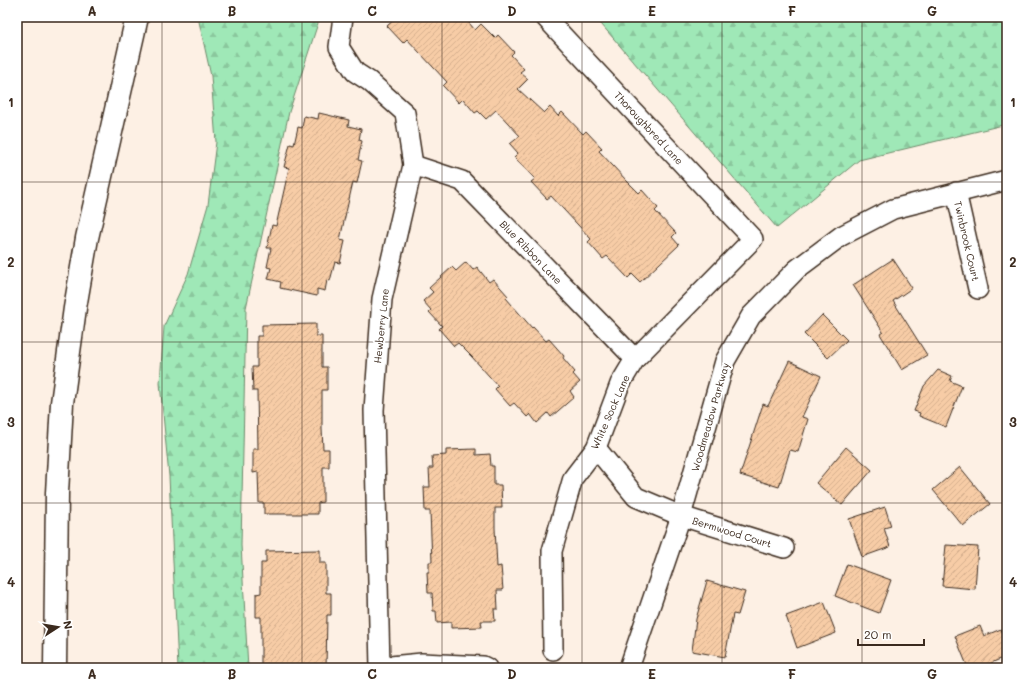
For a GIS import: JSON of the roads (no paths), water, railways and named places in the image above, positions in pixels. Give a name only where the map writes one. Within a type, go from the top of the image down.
[{"type":"highway","points":[[55,668],[57,493],[62,403],[75,308],[87,238],[137,17]]},
{"type":"street","name":"Hewberry Lane","points":[[343,17],[339,48],[355,72],[369,81],[405,113],[413,165],[382,299],[374,410],[380,667]]},
{"type":"street","name":"Thoroughbred Lane","points":[[545,17],[753,239]]},
{"type":"street","name":"Blue Ribbon Lane","points":[[413,165],[462,181],[635,359]]},
{"type":"street","name":"Woodmeadow Parkway","points":[[630,668],[681,516],[726,361],[751,316],[797,269],[841,236],[893,209],[1007,180]]},
{"type":"street","name":"Twinbrook Court","points":[[956,192],[978,289]]},
{"type":"street","name":"White Sock Lane","points":[[553,650],[552,551],[573,478],[596,448],[620,384],[635,359],[753,239]]},
{"type":"street","name":"Bermwood Court","points":[[596,448],[636,497],[681,516],[784,548]]},
{"type":"street","points":[[380,667],[422,663],[483,666],[487,668]]}]
